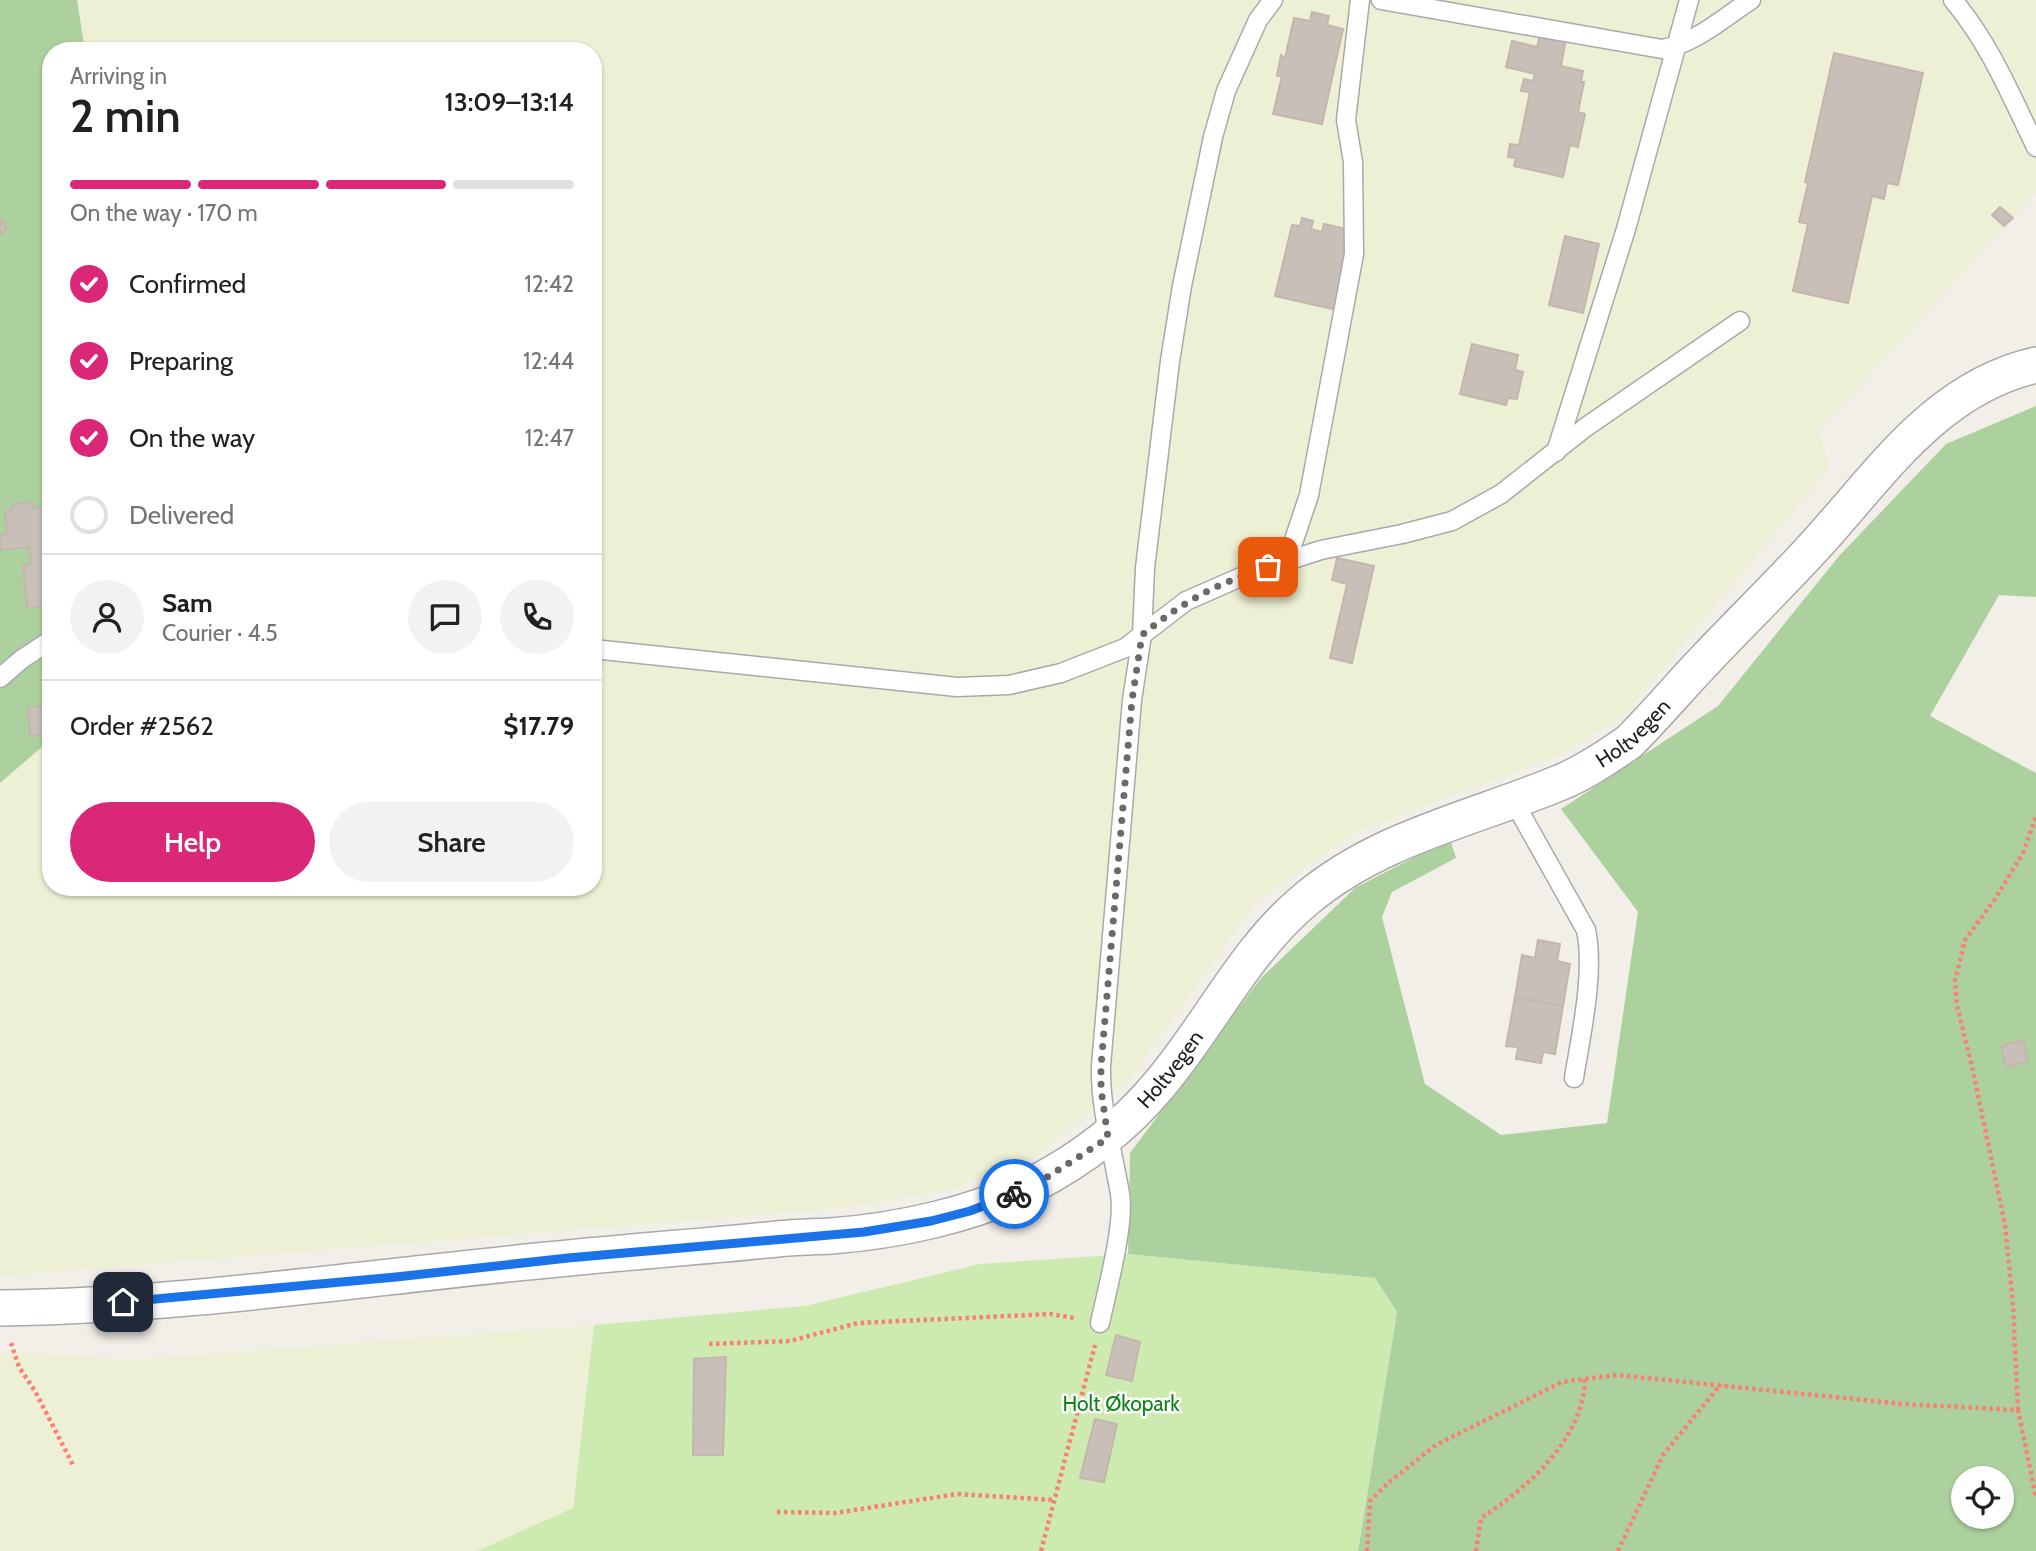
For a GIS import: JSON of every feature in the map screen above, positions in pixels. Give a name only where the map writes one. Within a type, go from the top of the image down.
[{"type":"street","name":"Holtvegen","points":[[2,1308],[76,1306],[218,1294],[568,1258],[864,1232],[931,1221],[997,1201],[1038,1183],[1108,1138],[1159,1085],[1249,960],[1280,923],[1304,900],[1367,856],[1445,824],[1562,782],[1597,764],[1629,742],[1812,549],[1895,454],[1931,418],[1961,396],[1992,380],[2036,365]]},
{"type":"lane","points":[[1100,1322],[1118,1231],[1121,1197],[1108,1138],[1101,1089],[1101,1066],[1132,700],[1142,635],[1145,568],[1170,361],[1198,205],[1226,91],[1258,20],[1273,0]]},
{"type":"lane","points":[[1287,562],[1309,495],[1353,254],[1353,162],[1346,120],[1360,0]]},
{"type":"lane","points":[[1381,0],[1661,49],[1693,39],[1751,0]]},
{"type":"lane","points":[[1556,452],[1626,229],[1689,0]]},
{"type":"lane","points":[[1953,0],[1972,22],[1992,56],[2036,147]]},
{"type":"lane","points":[[602,650],[921,684],[976,687],[1009,685],[1061,673],[1125,648],[1186,601],[1250,573],[1321,550],[1452,521],[1501,495],[1586,427],[1740,321]]},
{"type":"lane","points":[[0,678],[42,646]]},
{"type":"lane","points":[[1513,800],[1586,930],[1590,950],[1584,1016],[1574,1078]]},
{"type":"path","points":[[2036,817],[2023,853],[1995,900],[1965,940],[1955,981],[1957,1006],[2005,1225],[2013,1305],[2018,1410],[2036,1497]]},
{"type":"path","points":[[2,1308],[19,1367],[35,1391],[74,1467]]},
{"type":"path","points":[[709,1344],[790,1341],[858,1323],[1051,1314],[1100,1322],[1041,1551]]},
{"type":"path","points":[[1367,1551],[1370,1501],[1408,1466],[1436,1445],[1562,1382],[1616,1375],[1903,1404],[2018,1410]]},
{"type":"path","points":[[1476,1551],[1482,1518],[1512,1498],[1554,1455],[1573,1424],[1584,1399],[1585,1379]]},
{"type":"path","points":[[1618,1551],[1663,1455],[1721,1384]]},
{"type":"path","points":[[777,1512],[835,1513],[957,1494],[1054,1500]]},
{"type":"green space","points":[[0,0],[2036,0],[2036,192],[1820,430],[1829,468],[1626,713],[1562,754],[1356,832],[1258,900],[1131,1077],[1037,1156],[952,1189],[833,1209],[0,1276]]},
{"type":"green space","points":[[0,0],[77,0],[84,42],[42,42],[42,747],[0,783]]},
{"type":"green space","points":[[2036,406],[2036,597],[1999,595],[1930,716],[2036,773],[2036,1551],[1358,1551],[1397,1312],[1375,1278],[1128,1254],[1130,1153],[1261,978],[1355,888],[1430,849],[1451,842],[1456,858],[1392,892],[1382,917],[1425,1084],[1501,1135],[1607,1123],[1638,912],[1561,809],[1718,706],[1839,556],[1946,444]]},
{"type":"green space","name":"Holt Økopark","points":[[1128,1254],[1375,1278],[1397,1312],[1358,1551],[477,1551],[573,1508],[594,1325],[805,1306],[980,1264]]},
{"type":"green space","points":[[594,1325],[573,1508],[477,1551],[0,1551],[0,1351],[133,1360]]},
{"type":"building","points":[[1312,12],[1329,16],[1327,25],[1343,29],[1322,124],[1273,114],[1282,76],[1277,76],[1281,55],[1285,58],[1294,18],[1310,21]]},
{"type":"building","points":[[1540,34],[1566,39],[1561,66],[1583,71],[1581,82],[1584,82],[1578,112],[1585,114],[1578,147],[1570,145],[1563,177],[1514,166],[1516,158],[1508,157],[1510,144],[1519,145],[1530,92],[1521,91],[1524,79],[1533,81],[1535,74],[1506,67],[1512,41],[1537,47]]},
{"type":"building","points":[[1834,53],[1923,73],[1898,185],[1887,183],[1884,199],[1872,196],[1848,303],[1793,291],[1808,224],[1799,222],[1808,183],[1805,182]]},
{"type":"building","points":[[2000,207],[2013,218],[2004,226],[1992,215]]},
{"type":"building","points":[[1302,218],[1313,221],[1311,229],[1322,232],[1324,224],[1346,229],[1344,237],[1353,239],[1337,310],[1275,296],[1292,225],[1300,226]]},
{"type":"building","points":[[0,219],[7,228],[0,235]]},
{"type":"building","points":[[1565,236],[1599,244],[1583,313],[1549,305]]},
{"type":"building","points":[[1472,344],[1518,355],[1515,370],[1523,372],[1517,399],[1508,398],[1506,405],[1460,394]]},
{"type":"building","points":[[33,502],[33,508],[42,507],[42,607],[27,608],[23,565],[31,564],[29,547],[1,550],[0,535],[7,534],[5,511],[13,510],[13,504]]},
{"type":"building","points":[[1337,558],[1374,566],[1352,663],[1330,658],[1347,584],[1332,580]]},
{"type":"building","points":[[42,706],[42,735],[30,736],[28,707]]},
{"type":"building","points":[[1538,940],[1560,944],[1557,961],[1570,964],[1563,1006],[1515,997],[1522,955],[1535,958]]},
{"type":"building","points":[[1515,997],[1563,1006],[1555,1054],[1543,1052],[1541,1063],[1516,1059],[1518,1047],[1506,1046]]},
{"type":"building","points":[[2023,1040],[2028,1061],[2006,1067],[2001,1046]]},
{"type":"building","points":[[1116,1335],[1140,1342],[1132,1381],[1106,1375]]},
{"type":"building","points":[[726,1357],[723,1455],[693,1455],[694,1359]]},
{"type":"building","points":[[1095,1419],[1117,1424],[1104,1482],[1080,1478]]},
{"type":"way so far","points":[[1014,1194],[1038,1183],[1108,1138],[1101,1089],[1101,1066],[1132,700],[1142,635],[1186,601],[1268,567]]},
{"type":"route","points":[[123,1302],[568,1258],[834,1236],[931,1221],[970,1211],[1014,1194]]}]
